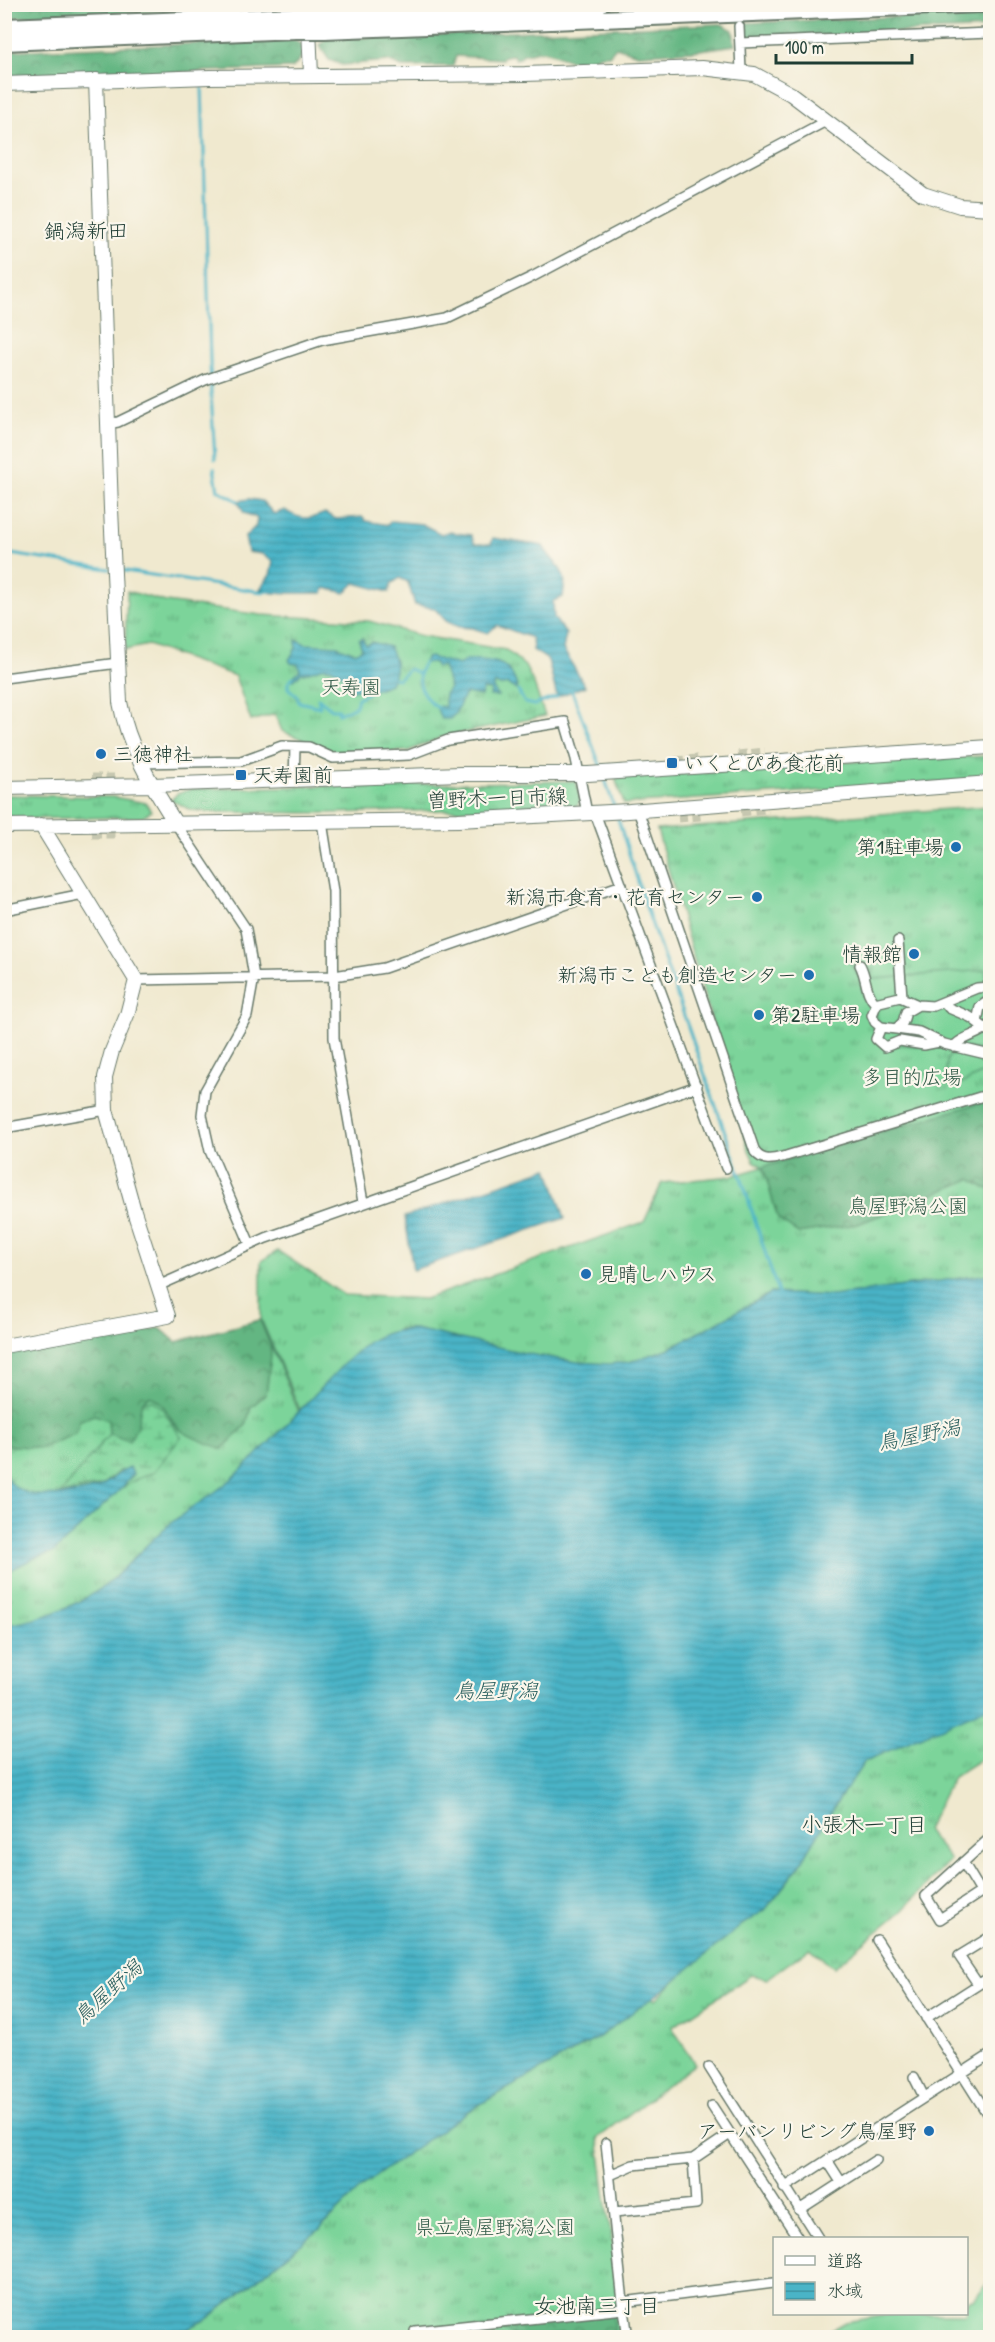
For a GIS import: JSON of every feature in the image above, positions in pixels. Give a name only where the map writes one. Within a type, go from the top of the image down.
[{"type":"highway","points":[[325,22],[600,4]]},
{"type":"highway","points":[[4,27],[300,17],[325,22],[982,4]]},
{"type":"highway","points":[[4,42],[300,17]]},
{"type":"street","points":[[300,17],[311,75]]},
{"type":"street","points":[[739,26],[741,71]]},
{"type":"street","points":[[740,43],[990,33]]},
{"type":"street","points":[[4,84],[311,75],[525,74],[702,68],[741,71],[772,82],[791,94],[923,194],[960,206],[990,208]]},
{"type":"street","points":[[96,80],[108,424],[122,716],[140,763],[152,785],[246,929],[254,977],[247,1016],[205,1091],[202,1115],[210,1150],[250,1244]]},
{"type":"street","points":[[108,424],[118,422],[205,380],[322,340],[447,318],[532,277],[826,121]]},
{"type":"street","points":[[4,678],[118,663]]},
{"type":"street","points":[[140,763],[241,761],[282,746],[309,747],[333,758],[409,755],[448,740],[565,722],[584,774],[594,813],[726,1168]]},
{"type":"street","points":[[294,780],[295,747]]},
{"type":"street","name":"曽野木一日市線","points":[[6,785],[152,785],[460,774],[615,773],[900,751],[990,747]]},
{"type":"street","name":"曽野木一日市線","points":[[4,826],[458,820],[633,811],[990,783]]},
{"type":"street","points":[[633,811],[760,1158],[769,1160],[786,1156],[990,1094]]},
{"type":"street","points":[[322,822],[333,891],[334,1038],[363,1202]]},
{"type":"street","points":[[4,1346],[168,1317],[134,1211],[106,1110],[105,1077],[127,1015],[136,980],[40,825]]},
{"type":"street","points":[[136,980],[334,976],[384,968],[622,885]]},
{"type":"street","points":[[4,910],[83,894]]},
{"type":"street","points":[[898,941],[902,997]]},
{"type":"street","points":[[860,965],[866,976],[869,996],[877,1003]]},
{"type":"street","points":[[877,1003],[902,997],[918,1005],[933,1006],[977,988],[990,987]]},
{"type":"street","points":[[977,1022],[980,1006],[990,1000]]},
{"type":"street","points":[[877,1003],[872,1015],[880,1027],[919,1032],[954,1047],[990,1055]]},
{"type":"street","points":[[945,1003],[953,1011],[967,1015],[989,1029]]},
{"type":"street","points":[[896,1029],[903,1022],[906,1012],[918,1005]]},
{"type":"street","points":[[880,1027],[876,1037],[882,1046],[889,1047],[900,1041],[924,1045],[939,1042]]},
{"type":"street","points":[[954,1047],[957,1041],[989,1029]]},
{"type":"street","points":[[158,1286],[250,1244],[363,1202],[697,1086]]},
{"type":"street","points":[[4,1128],[106,1110]]},
{"type":"street","points":[[963,1862],[981,1892],[940,1919],[926,1896],[963,1862],[990,1838]]},
{"type":"street","points":[[978,1984],[959,1956],[990,1937]]},
{"type":"street","points":[[877,1940],[990,2118]]},
{"type":"street","points":[[927,2018],[990,1977]]},
{"type":"street","points":[[784,2188],[990,2055]]},
{"type":"street","points":[[709,2067],[817,2237]]},
{"type":"street","points":[[914,2077],[924,2097]]},
{"type":"street","points":[[712,2106],[797,2237]]},
{"type":"street","points":[[610,2175],[633,2165],[693,2159],[730,2134]]},
{"type":"street","points":[[606,2143],[628,2337]]},
{"type":"street","points":[[614,2212],[696,2204],[693,2159]]},
{"type":"street","points":[[827,2160],[841,2182]]},
{"type":"street","points":[[799,2210],[876,2160]]},
{"type":"street","points":[[415,2331],[624,2306],[773,2283]]},
{"type":"green space","points":[[199,4],[200,10],[5,18],[5,5]]},
{"type":"green space","points":[[990,13],[990,28],[755,39],[746,35],[744,23]]},
{"type":"green space","points":[[721,24],[733,30],[735,45],[693,51],[638,54],[616,47],[609,55],[600,55],[584,62],[541,51],[523,54],[520,58],[515,59],[513,55],[504,56],[502,59],[456,56],[453,66],[402,67],[388,61],[342,65],[329,60],[319,45],[327,39]]},
{"type":"green space","points":[[294,40],[302,45],[302,52],[301,58],[292,68],[5,79],[4,51]]},
{"type":"green space","name":"天寿園","points":[[127,591],[166,602],[261,615],[369,621],[422,636],[506,650],[525,666],[545,716],[442,737],[408,751],[340,755],[282,731],[275,714],[251,721],[235,676],[148,645],[125,650]]},
{"type":"green space","points":[[990,756],[990,779],[624,804],[615,778],[894,759]]},
{"type":"green space","points":[[576,781],[580,799],[578,805],[570,807],[330,813],[210,812],[191,810],[171,800],[178,793],[192,789]]},
{"type":"green space","points":[[4,795],[114,797],[146,803],[151,811],[143,817],[5,819]]},
{"type":"green space","points":[[990,806],[990,1274],[833,1296],[771,1293],[668,1349],[629,1362],[608,1364],[534,1355],[414,1329],[399,1329],[334,1375],[300,1410],[261,1319],[261,1261],[278,1251],[344,1295],[425,1299],[644,1222],[662,1183],[732,1176],[763,1167],[754,1161],[748,1148],[657,830]]},
{"type":"green space","points":[[855,949],[867,952],[871,960],[874,979],[986,970],[986,976],[990,977],[990,1052],[968,1048],[882,1044],[876,1010],[864,998],[859,977],[849,961],[849,953]]},
{"type":"green space","points":[[957,1049],[987,1057],[990,1064],[989,1070],[963,1083],[948,1084],[947,1059]]},
{"type":"green space","points":[[990,1100],[990,1189],[971,1179],[858,1224],[798,1233],[778,1219],[763,1167]]},
{"type":"green space","points":[[260,1320],[299,1412],[231,1480],[164,1529],[116,1576],[93,1594],[49,1614],[5,1625],[5,1353],[160,1328],[176,1342]]},
{"type":"green space","points":[[260,1320],[270,1344],[271,1356],[266,1394],[251,1407],[246,1425],[222,1449],[183,1432],[159,1401],[149,1396],[142,1402],[137,1427],[129,1441],[109,1434],[108,1420],[95,1415],[80,1420],[75,1434],[41,1448],[5,1445],[5,1353],[160,1328],[176,1342]]},
{"type":"green space","points":[[151,1400],[161,1407],[181,1437],[153,1473],[142,1476],[122,1488],[133,1474],[120,1470],[103,1485],[60,1494],[109,1434],[129,1441],[137,1427],[142,1402]]},
{"type":"green space","name":"県立鳥屋野潟公園","points":[[990,1705],[990,1753],[953,1777],[926,1830],[950,1860],[902,1911],[834,1967],[810,1948],[767,1979],[751,1975],[672,2027],[695,2064],[598,2138],[620,2303],[617,2314],[620,2337],[166,2338],[206,2320],[320,2229],[365,2184],[432,2136],[468,2111],[599,2037],[652,1997],[655,2000],[684,1972],[743,1924],[765,1910],[800,1865],[834,1806],[865,1761]]},
{"type":"green space","points":[[990,2280],[990,2337],[818,2337],[845,2322],[887,2315],[968,2315],[968,2300],[974,2299]]},
{"type":"green space","points":[[612,2314],[615,2337],[569,2337],[563,2333],[547,2337],[518,2337],[502,2330],[458,2338],[416,2337],[415,2335]]},
{"type":"water","points":[[249,499],[262,501],[274,514],[285,510],[295,516],[305,518],[325,513],[336,519],[363,517],[366,521],[388,525],[391,521],[422,524],[441,534],[448,532],[471,535],[475,544],[491,544],[493,538],[543,546],[564,578],[563,597],[553,601],[554,618],[566,634],[563,649],[585,686],[557,697],[548,660],[533,650],[532,638],[497,625],[488,633],[447,622],[434,608],[415,605],[408,582],[400,578],[391,584],[389,592],[355,583],[345,593],[325,588],[323,593],[273,593],[260,589],[270,575],[273,562],[262,554],[248,552],[245,537],[256,526],[257,518],[244,513],[238,501]]},
{"type":"water","points":[[362,638],[366,645],[372,642],[389,647],[395,666],[390,684],[369,692],[351,690],[340,673],[331,668],[301,673],[294,680],[293,677],[300,670],[298,664],[291,663],[289,660],[296,648],[296,639],[305,644],[337,646],[355,653],[362,649],[359,640]]},
{"type":"water","points":[[430,657],[459,665],[465,660],[492,661],[506,667],[518,691],[507,684],[500,686],[495,683],[493,688],[498,696],[490,696],[491,690],[483,689],[481,696],[466,693],[453,716],[450,719],[441,719],[437,709],[440,706],[445,707],[445,694],[450,688],[443,666],[436,667],[434,662],[424,663],[426,658]]},
{"type":"water","points":[[548,1168],[565,1218],[413,1270],[405,1217]]},
{"type":"water","name":"鳥屋野潟","points":[[990,1274],[990,1706],[865,1761],[834,1807],[800,1865],[765,1910],[743,1924],[667,1987],[599,2037],[468,2111],[365,2184],[320,2229],[206,2320],[166,2337],[5,2337],[5,1625],[48,1615],[78,1602],[104,1586],[171,1523],[236,1475],[348,1359],[367,1343],[384,1334],[414,1329],[577,1362],[608,1364],[629,1362],[668,1349],[771,1293],[833,1296]]},
{"type":"water","points":[[130,1467],[133,1474],[122,1488],[54,1552],[32,1559],[5,1573],[5,1474],[22,1491],[53,1495],[96,1488]]},
{"type":"waterway","points":[[202,85],[215,459]]},
{"type":"waterway","points":[[214,468],[218,490],[238,501]]},
{"type":"waterway","points":[[4,553],[109,569]]},
{"type":"waterway","points":[[119,570],[263,592],[270,591]]},
{"type":"waterway","points":[[424,663],[419,676],[421,688],[438,708]]},
{"type":"waterway","points":[[394,678],[398,679],[409,669],[418,673]]},
{"type":"waterway","points":[[293,677],[288,683],[288,688],[297,696],[299,702],[320,707],[318,698],[332,709],[338,709],[339,714],[356,706],[358,698],[369,692]]},
{"type":"waterway","points":[[571,689],[602,770]]},
{"type":"waterway","points":[[518,691],[525,703],[534,705],[557,697]]},
{"type":"waterway","points":[[604,776],[614,807]]},
{"type":"waterway","points":[[617,816],[649,916],[744,1186],[779,1296]]},
{"type":"tunnel","points":[[738,755],[765,752]]},
{"type":"tunnel","points":[[675,761],[698,759]]},
{"type":"tunnel","points":[[92,778],[114,778]]},
{"type":"tunnel","points":[[741,812],[768,809]]},
{"type":"tunnel","points":[[678,818],[701,816]]},
{"type":"tunnel","points":[[92,834],[115,834]]},
{"type":"place","name":"三徳神社","points":[[101,754]]},
{"type":"place","name":"いくとぴあ食花前","points":[[672,763]]},
{"type":"place","name":"天寿園前","points":[[241,775]]},
{"type":"place","name":"第1駐車場","points":[[956,847]]},
{"type":"place","name":"新潟市食育・花育センター","points":[[757,897]]},
{"type":"place","name":"情報館","points":[[914,954]]},
{"type":"place","name":"新潟市こども創造センター","points":[[809,975]]},
{"type":"place","name":"第2駐車場","points":[[759,1015]]},
{"type":"place","name":"見晴しハウス","points":[[586,1274]]},
{"type":"place","name":"アーバンリビング鳥屋野","points":[[929,2131]]},
{"type":"district","name":"鍋潟新田","points":[[86,231]]},
{"type":"district","name":"小張木一丁目","points":[[864,1825]]},
{"type":"district","name":"女池南三丁目","points":[[597,2306]]},
{"type":"park label","name":"多目的広場","points":[[912,1077]]},
{"type":"park label","name":"鳥屋野潟公園","points":[[908,1206]]}]
